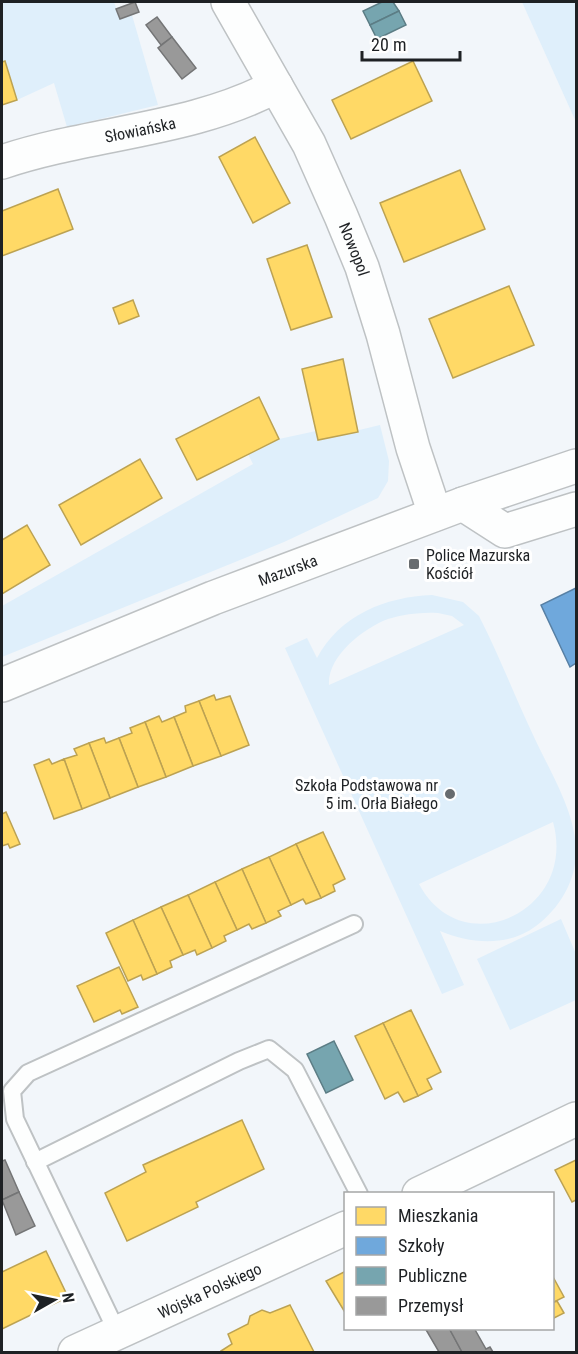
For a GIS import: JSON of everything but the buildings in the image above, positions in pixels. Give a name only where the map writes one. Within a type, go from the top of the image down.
[{"type":"street","name":"Nowopol","points":[[228,2],[309,144],[362,267],[383,334],[413,448],[449,509]]},
{"type":"street","name":"Słowiańska","points":[[2,162],[44,149],[187,118],[259,95],[276,86]]},
{"type":"street","name":"Mazurska","points":[[2,685],[198,604],[449,509],[576,466]]},
{"type":"street","points":[[449,509],[505,531],[576,509]]},
{"type":"street","points":[[423,1192],[576,1119]]},
{"type":"street","name":"Wojska Polskiego","points":[[75,1353],[344,1228]]},
{"type":"lane","points":[[118,1334],[15,1119],[12,1091],[28,1072],[354,924]]},
{"type":"lane","points":[[36,1162],[239,1061],[269,1049],[295,1070],[358,1192]]},
{"type":"shaded area","points":[[2,2],[114,2],[120,19],[132,15],[158,105],[67,127],[54,83],[17,100],[5,61],[2,62]]},
{"type":"shaded area","points":[[522,2],[576,2],[576,122]]},
{"type":"shaded area","points":[[380,425],[389,461],[388,481],[378,498],[284,542],[2,657],[2,606],[253,464],[248,454],[279,439],[316,431],[318,440]]},
{"type":"shaded area","points":[[432,595],[463,602],[479,616],[561,793],[575,837],[575,863],[565,894],[536,926],[514,937],[489,941],[464,939],[440,931],[464,985],[442,994],[285,648],[307,638],[317,658],[338,630],[351,620],[381,604]],"holes":[[[438,613],[452,616],[464,625],[329,685],[330,674],[340,654],[368,629],[400,616]],[[553,822],[556,854],[549,881],[533,902],[512,917],[487,923],[462,921],[438,908],[419,884]]]},
{"type":"shaded area","points":[[561,919],[576,954],[576,1000],[510,1030],[477,959]]},
{"type":"place","name":"Police Mazurska Kościół","points":[[414,564]]},
{"type":"place","name":"Szkoła Podstawowa nr 5 im. Orła Białego","points":[[450,794]]}]
